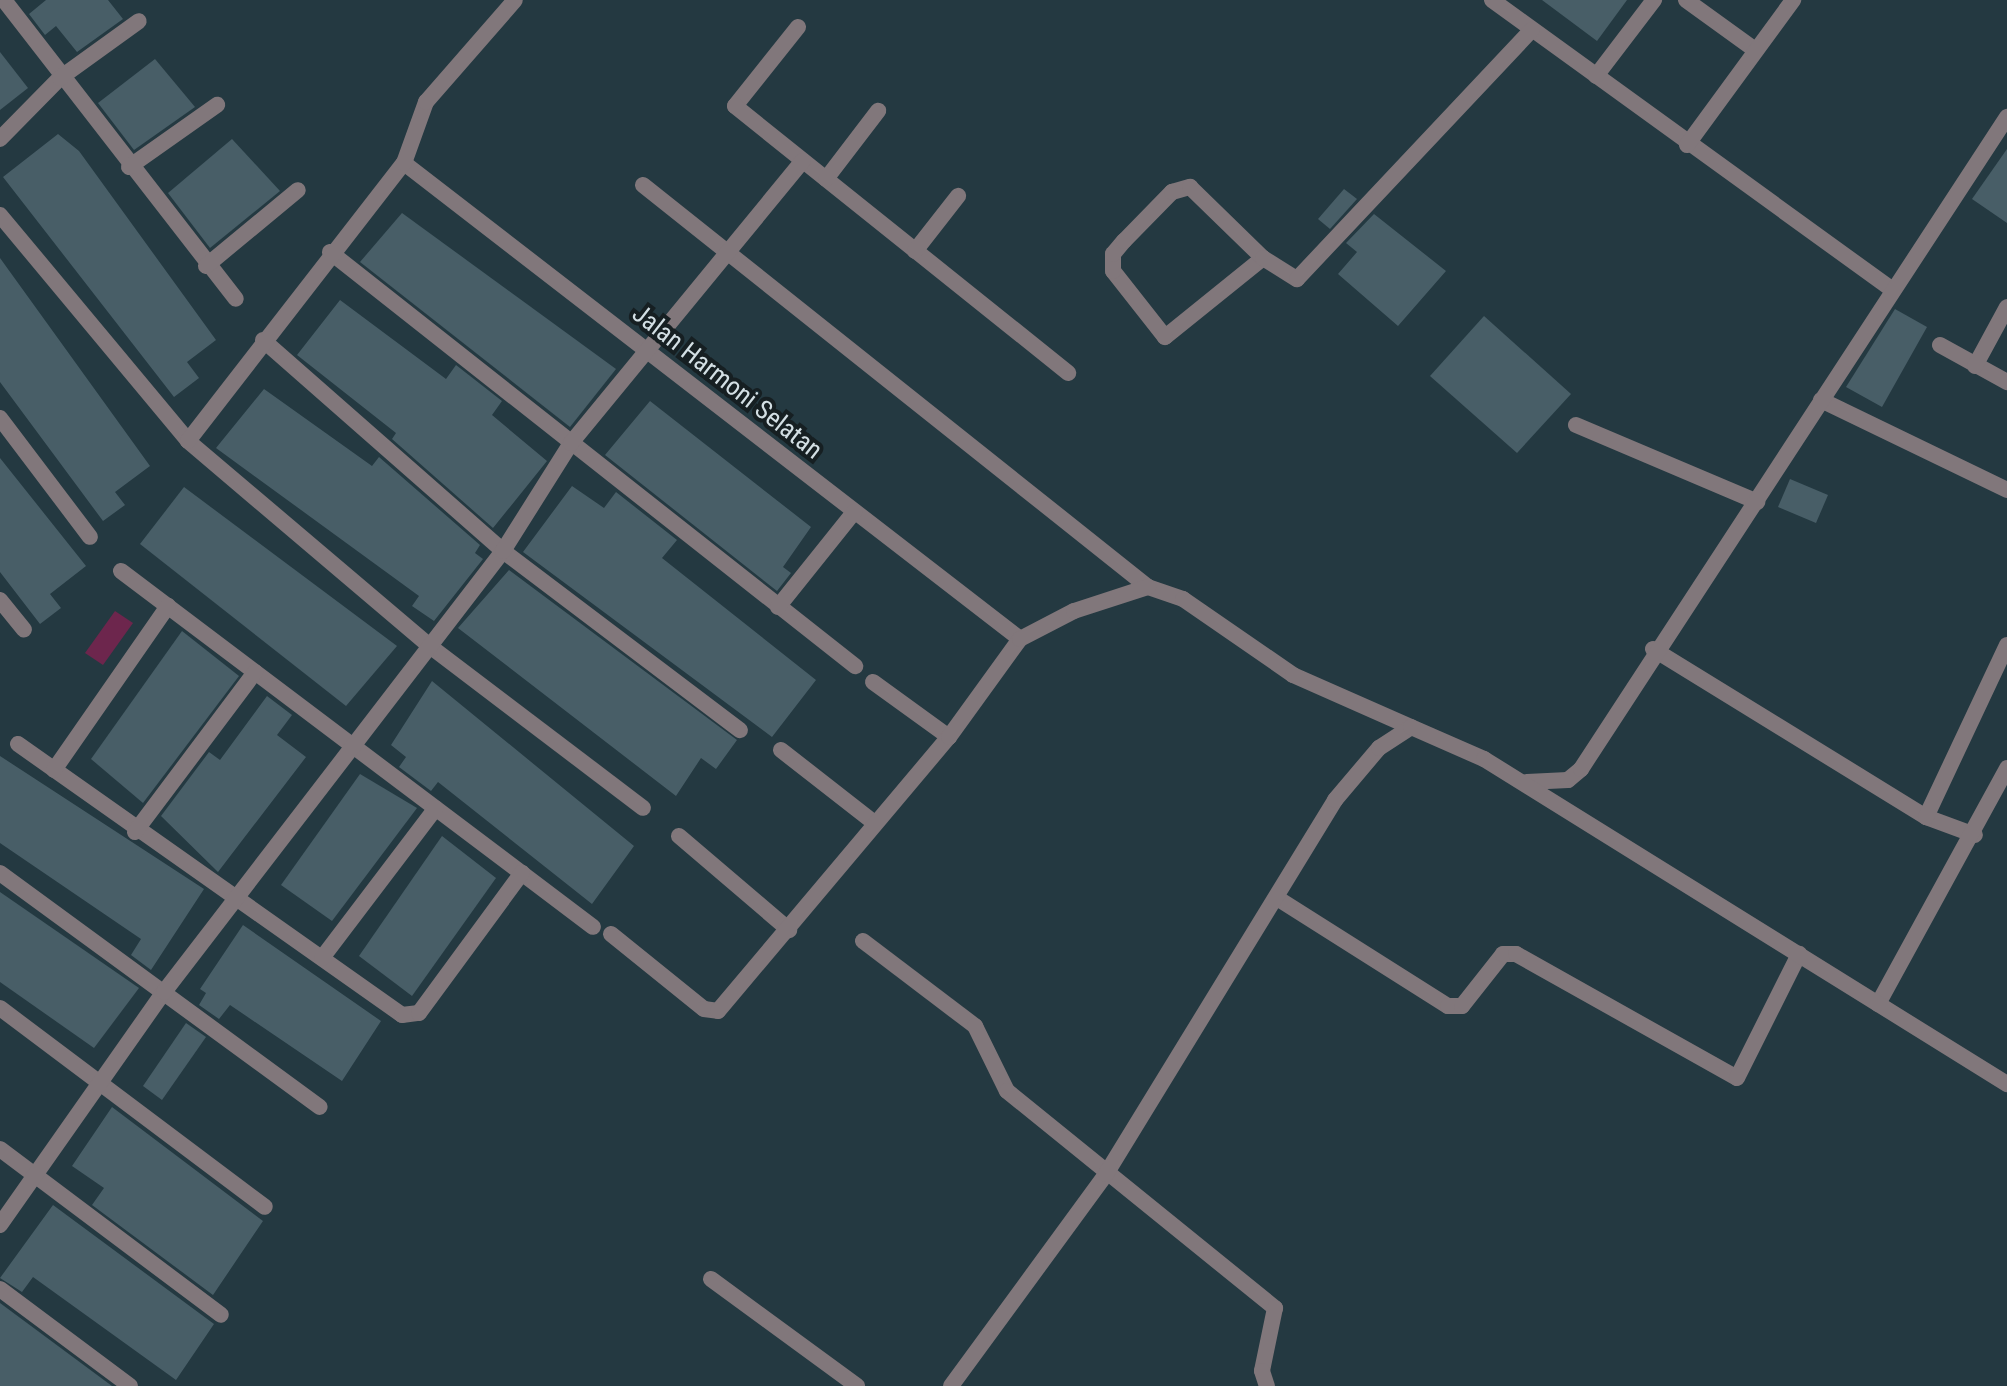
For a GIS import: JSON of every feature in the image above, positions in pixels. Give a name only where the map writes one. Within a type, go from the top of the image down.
[{"type":"street","points":[[4,0],[129,167],[206,266],[236,299]]},
{"type":"street","points":[[188,441],[330,252],[404,163],[426,102],[515,0]]},
{"type":"street","points":[[1492,0],[1687,145],[1891,289]]},
{"type":"street","points":[[1596,76],[1654,0]]},
{"type":"street","points":[[1686,0],[1755,50]]},
{"type":"street","points":[[1687,145],[1793,0]]},
{"type":"street","points":[[0,139],[60,78],[139,21]]},
{"type":"street","points":[[798,27],[735,106],[1068,373]]},
{"type":"street","points":[[1263,258],[1165,337],[1113,271],[1113,254],[1179,187],[1203,194],[1263,258],[1289,278],[1303,274],[1532,30]]},
{"type":"street","points":[[129,167],[217,105]]},
{"type":"street","points":[[826,179],[878,111]]},
{"type":"street","points":[[1517,781],[1547,785],[1581,769],[1653,649],[1757,502],[1891,289],[2007,117]]},
{"type":"street","points":[[0,1225],[104,1086],[164,992],[238,901],[503,551],[571,443],[803,161]]},
{"type":"street","name":"Jalan Harmoni Selatan","points":[[404,163],[1020,639]]},
{"type":"street","points":[[643,185],[1148,587],[1183,599],[1293,675],[1411,727],[1517,781],[2007,1084]]},
{"type":"street","points":[[206,266],[298,190]]},
{"type":"street","points":[[915,251],[958,196]]},
{"type":"street","points":[[0,215],[188,441],[431,647],[643,808]]},
{"type":"street","points":[[330,252],[855,666]]},
{"type":"street","points":[[1975,366],[2007,307]]},
{"type":"street","points":[[263,340],[503,551],[740,730]]},
{"type":"street","points":[[1940,345],[2007,382]]},
{"type":"street","points":[[1821,400],[2007,490]]},
{"type":"street","points":[[0,418],[90,537]]},
{"type":"street","points":[[1576,425],[1757,502]]},
{"type":"street","points":[[778,607],[854,512]]},
{"type":"street","points":[[121,571],[593,927]]},
{"type":"street","points":[[611,934],[704,1009],[718,1011],[789,930],[872,821],[949,737],[1020,639],[1074,611],[1148,587]]},
{"type":"street","points":[[0,600],[24,630]]},
{"type":"street","points":[[54,770],[168,606]]},
{"type":"street","points":[[1926,817],[2007,645]]},
{"type":"street","points":[[1653,649],[1926,817],[1975,835]]},
{"type":"street","points":[[135,832],[255,672]]},
{"type":"street","points":[[873,682],[949,737]]},
{"type":"street","points":[[951,1386],[1106,1174],[1357,771],[1411,727]]},
{"type":"street","points":[[18,744],[135,832],[322,958],[395,1012],[419,1013],[522,873]]},
{"type":"street","points":[[781,750],[872,821]]},
{"type":"street","points":[[1878,1004],[1975,835],[2007,768]]},
{"type":"street","points":[[322,958],[436,808]]},
{"type":"street","points":[[679,836],[789,930]]},
{"type":"street","points":[[0,873],[320,1107]]},
{"type":"street","points":[[1277,898],[1448,1006],[1462,1006],[1503,954],[1516,954],[1737,1078],[1799,954]]},
{"type":"street","points":[[863,941],[975,1026],[1007,1091],[1275,1308],[1262,1371],[1267,1386]]},
{"type":"street","points":[[0,1008],[265,1207]]},
{"type":"street","points":[[0,1149],[221,1315]]},
{"type":"street","points":[[711,1279],[857,1386]]},
{"type":"street","points":[[0,1289],[130,1386]]},
{"type":"shaded area","points":[[115,611],[133,623],[103,665],[85,653]]},
{"type":"building","points":[[46,0],[108,0],[123,19],[77,52],[56,26],[45,35],[29,14]]},
{"type":"building","points":[[1542,0],[1627,0],[1597,41]]},
{"type":"building","points":[[0,52],[28,88],[0,110]]},
{"type":"building","points":[[155,59],[195,107],[134,150],[98,103]]},
{"type":"building","points":[[58,134],[79,151],[216,340],[187,362],[199,378],[174,397],[3,177]]},
{"type":"building","points":[[232,139],[280,191],[210,248],[168,193]]},
{"type":"building","points":[[2007,149],[2007,223],[1972,199]]},
{"type":"building","points":[[1344,189],[1357,199],[1330,229],[1318,219]]},
{"type":"building","points":[[402,213],[616,369],[570,427],[360,262]]},
{"type":"building","points":[[1374,214],[1446,271],[1398,326],[1338,274],[1357,252],[1346,243]]},
{"type":"building","points":[[0,258],[150,466],[115,492],[125,505],[103,521],[0,382]]},
{"type":"building","points":[[340,300],[446,379],[456,365],[502,401],[492,415],[547,461],[493,528],[392,439],[396,433],[297,355]]},
{"type":"building","points":[[1895,309],[1927,327],[1882,407],[1846,387]]},
{"type":"building","points":[[1484,316],[1571,394],[1517,453],[1430,376]]},
{"type":"building","points":[[264,389],[372,466],[379,457],[480,545],[475,553],[483,559],[434,621],[412,606],[419,596],[216,448]]},
{"type":"building","points":[[650,401],[811,527],[783,567],[791,573],[777,591],[605,455]]},
{"type":"building","points":[[0,458],[86,566],[50,594],[61,608],[40,624],[0,572]]},
{"type":"building","points":[[1790,479],[1828,495],[1816,523],[1778,507]]},
{"type":"building","points":[[572,486],[604,508],[616,492],[677,540],[662,558],[816,680],[772,737],[523,552]]},
{"type":"building","points":[[184,487],[397,646],[346,706],[140,544]]},
{"type":"building","points":[[509,570],[737,740],[716,769],[701,758],[676,796],[458,628]]},
{"type":"building","points":[[182,631],[239,676],[143,803],[91,759]]},
{"type":"building","points":[[432,681],[634,846],[592,904],[438,782],[431,791],[399,767],[406,757],[391,745]]},
{"type":"building","points":[[267,696],[292,715],[277,735],[306,757],[218,872],[161,816],[209,752],[220,760]]},
{"type":"building","points":[[0,756],[204,889],[151,970],[131,955],[141,939],[0,843]]},
{"type":"building","points":[[360,774],[417,808],[332,921],[281,885]]},
{"type":"building","points":[[442,836],[496,878],[412,996],[359,956]]},
{"type":"building","points":[[0,892],[139,988],[94,1048],[0,982]]},
{"type":"building","points":[[243,925],[381,1021],[342,1081],[230,1005],[219,1019],[199,1005],[206,993],[200,989]]},
{"type":"building","points":[[186,1023],[206,1037],[162,1100],[143,1086]]},
{"type":"building","points":[[112,1107],[263,1221],[213,1295],[92,1205],[104,1188],[72,1166]]},
{"type":"building","points":[[53,1205],[214,1324],[176,1380],[33,1277],[22,1292],[0,1278]]},
{"type":"building","points":[[0,1303],[112,1386],[0,1386]]}]
